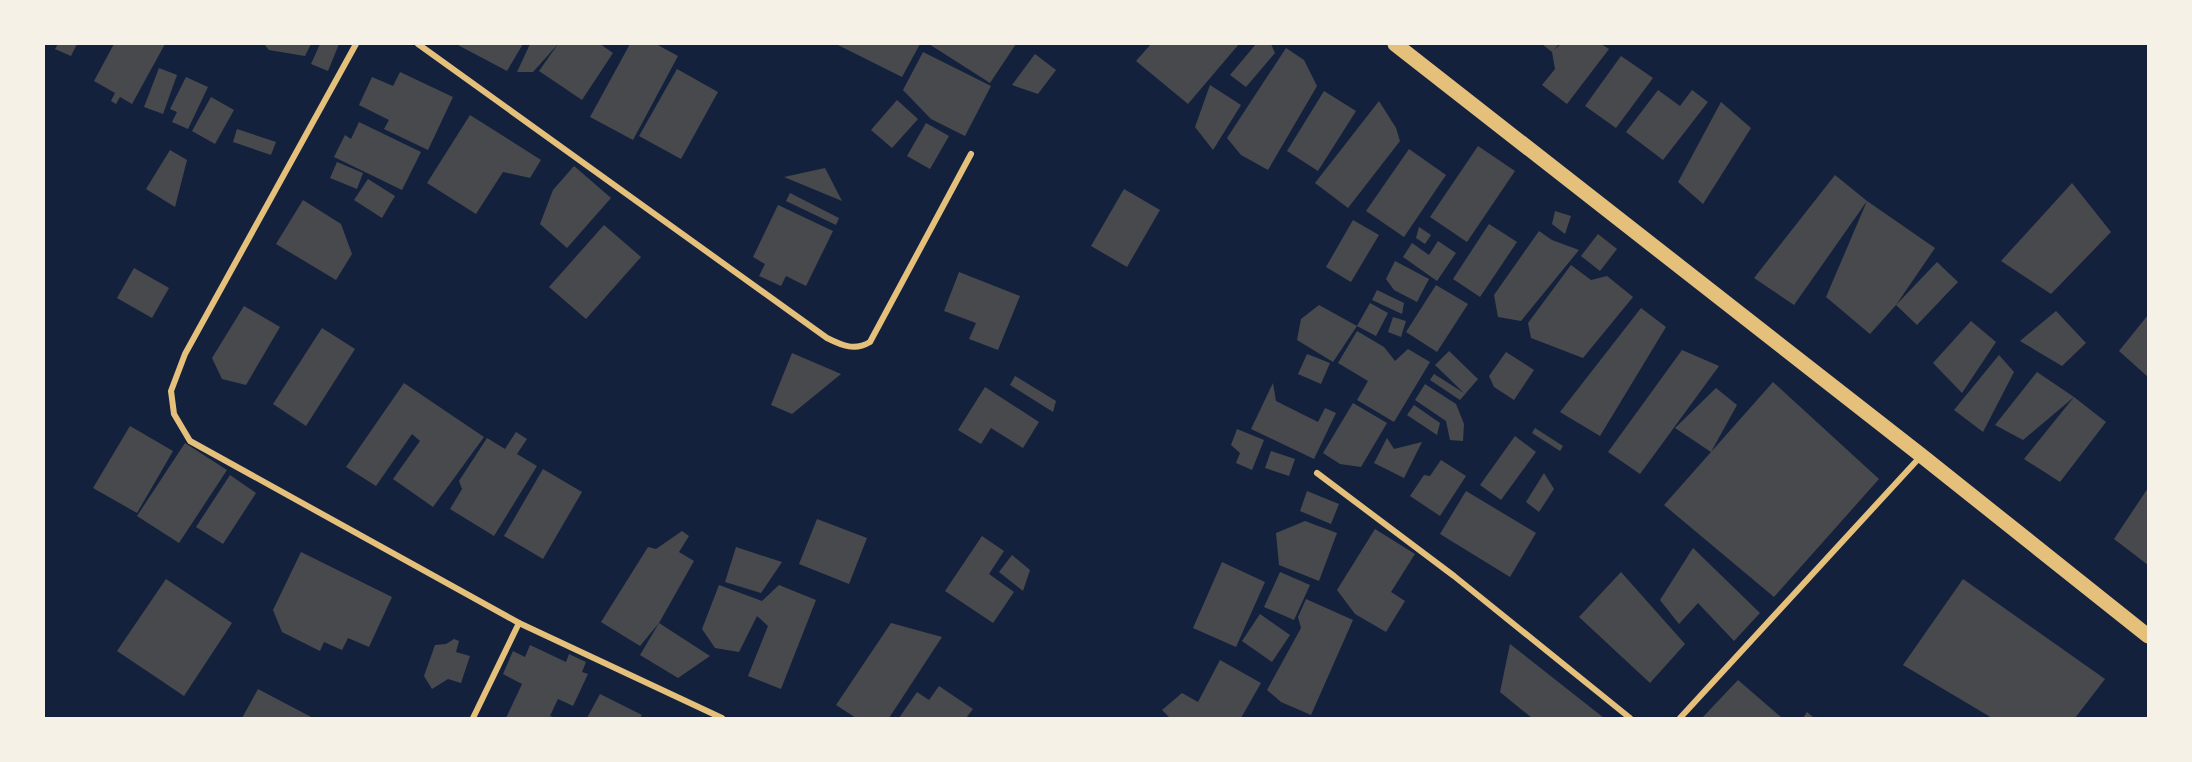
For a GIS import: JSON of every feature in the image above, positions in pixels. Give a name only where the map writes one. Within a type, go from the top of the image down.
[{"type":"main road","points":[[1395,44],[1922,456],[2148,636]]},
{"type":"street","points":[[356,44],[185,354],[171,391],[174,414],[190,441],[519,623],[722,718]]},
{"type":"street","points":[[418,44],[827,339],[843,345],[861,348],[870,342],[971,154]]},
{"type":"street","points":[[1680,718],[1922,456]]},
{"type":"street","points":[[1317,474],[1454,576],[1630,718]]},
{"type":"street","points":[[473,718],[519,623]]},
{"type":"building","points":[[58,44],[77,44],[71,56],[55,49]]},
{"type":"building","points":[[114,44],[165,44],[132,104],[120,97],[116,104],[111,101],[115,93],[94,81]]},
{"type":"building","points":[[264,44],[311,44],[305,56],[269,50]]},
{"type":"building","points":[[320,44],[339,44],[328,71],[311,64]]},
{"type":"building","points":[[456,44],[523,44],[507,71]]},
{"type":"building","points":[[530,44],[558,44],[533,72],[517,72]]},
{"type":"building","points":[[558,44],[600,44],[613,53],[582,100],[539,71]]},
{"type":"building","points":[[630,44],[656,44],[678,56],[633,140],[590,117]]},
{"type":"building","points":[[836,44],[920,44],[902,77]]},
{"type":"building","points":[[929,44],[1016,44],[990,83]]},
{"type":"building","points":[[1151,44],[1239,44],[1188,104],[1136,61]]},
{"type":"building","points":[[1256,44],[1271,44],[1275,53],[1246,87],[1230,75]]},
{"type":"building","points":[[1542,44],[1559,44],[1554,50],[1561,44],[1601,44],[1609,49],[1567,104],[1542,85],[1555,69],[1552,52]]},
{"type":"building","points":[[1286,48],[1304,60],[1317,86],[1268,170],[1241,155],[1227,138]]},
{"type":"building","points":[[923,52],[991,86],[965,136],[931,119],[903,90]]},
{"type":"building","points":[[1035,54],[1056,70],[1038,94],[1012,85]]},
{"type":"building","points":[[1621,56],[1653,78],[1616,128],[1585,106]]},
{"type":"building","points":[[159,68],[177,75],[163,114],[144,107]]},
{"type":"building","points":[[677,69],[718,92],[681,159],[639,136]]},
{"type":"building","points":[[400,72],[453,97],[428,150],[384,129],[389,120],[359,105],[372,77],[393,86]]},
{"type":"building","points":[[186,77],[208,87],[188,129],[172,122],[177,112],[170,109]]},
{"type":"building","points":[[1210,85],[1241,105],[1213,150],[1195,127]]},
{"type":"building","points":[[1658,90],[1680,106],[1692,90],[1708,102],[1663,160],[1626,132]]},
{"type":"building","points":[[1324,91],[1356,111],[1318,171],[1287,151]]},
{"type":"building","points":[[211,97],[234,110],[215,144],[192,131]]},
{"type":"building","points":[[897,100],[918,119],[892,148],[871,130]]},
{"type":"building","points":[[1379,101],[1396,128],[1400,141],[1348,208],[1315,183]]},
{"type":"building","points":[[1721,102],[1751,128],[1703,204],[1678,182]]},
{"type":"building","points":[[470,115],[541,160],[530,178],[503,172],[476,214],[427,183]]},
{"type":"building","points":[[359,122],[421,152],[402,190],[334,157],[345,135],[351,139]]},
{"type":"building","points":[[926,123],[949,136],[930,169],[907,156]]},
{"type":"building","points":[[237,129],[276,142],[271,155],[233,142]]},
{"type":"building","points":[[1478,146],[1515,171],[1467,242],[1430,217]]},
{"type":"building","points":[[1409,149],[1446,175],[1404,237],[1366,211]]},
{"type":"building","points":[[170,150],[187,160],[175,207],[146,189]]},
{"type":"building","points":[[337,162],[363,173],[357,189],[330,178]]},
{"type":"building","points":[[574,166],[611,198],[567,248],[540,224],[553,190]]},
{"type":"building","points":[[825,168],[842,201],[784,177]]},
{"type":"building","points":[[1835,175],[1867,201],[1794,305],[1754,278]]},
{"type":"building","points":[[368,179],[395,196],[382,218],[354,200]]},
{"type":"building","points":[[2072,183],[2111,232],[2051,294],[2001,261]]},
{"type":"building","points":[[1124,189],[1160,210],[1127,267],[1091,246]]},
{"type":"building","points":[[790,193],[839,218],[836,225],[786,201]]},
{"type":"building","points":[[303,200],[341,224],[352,254],[336,280],[276,244]]},
{"type":"building","points":[[1867,201],[1935,248],[1896,305],[1870,334],[1826,297]]},
{"type":"building","points":[[778,205],[833,231],[806,286],[786,276],[781,286],[759,276],[765,264],[753,257]]},
{"type":"building","points":[[1555,211],[1571,216],[1565,234],[1552,224]]},
{"type":"building","points":[[1353,220],[1379,235],[1351,282],[1326,267]]},
{"type":"building","points":[[1489,224],[1517,242],[1480,297],[1453,279]]},
{"type":"building","points":[[604,225],[641,257],[586,319],[549,287]]},
{"type":"building","points":[[1419,227],[1431,235],[1425,244],[1416,238]]},
{"type":"building","points":[[1539,231],[1552,240],[1579,250],[1521,321],[1498,317],[1494,295]]},
{"type":"building","points":[[1598,234],[1617,249],[1600,271],[1581,256]]},
{"type":"building","points":[[1438,241],[1456,253],[1437,281],[1403,257],[1412,243],[1429,255]]},
{"type":"building","points":[[1395,261],[1429,279],[1417,302],[1394,290],[1386,279]]},
{"type":"building","points":[[1937,262],[1958,282],[1917,325],[1896,305]]},
{"type":"building","points":[[1571,265],[1591,280],[1607,276],[1633,297],[1583,358],[1531,338],[1528,323]]},
{"type":"building","points":[[134,268],[169,288],[152,318],[117,298]]},
{"type":"building","points":[[959,272],[1020,296],[998,350],[969,339],[976,323],[944,311]]},
{"type":"building","points":[[1436,285],[1468,304],[1437,352],[1406,332]]},
{"type":"building","points":[[1377,290],[1404,303],[1402,314],[1372,300]]},
{"type":"building","points":[[1370,303],[1388,313],[1376,336],[1357,326]]},
{"type":"building","points":[[1319,305],[1357,326],[1333,362],[1297,340],[1301,319]]},
{"type":"building","points":[[244,306],[280,327],[246,385],[222,379],[212,358]]},
{"type":"building","points":[[1641,308],[1666,327],[1600,436],[1560,412]]},
{"type":"building","points":[[2056,311],[2086,343],[2062,366],[2020,341]]},
{"type":"building","points":[[2148,315],[2148,377],[2119,351]]},
{"type":"building","points":[[1393,317],[1406,321],[1401,337],[1388,332]]},
{"type":"building","points":[[1971,321],[1996,342],[1962,393],[1933,363]]},
{"type":"building","points":[[322,328],[355,349],[306,426],[273,404]]},
{"type":"building","points":[[1357,331],[1384,347],[1395,361],[1408,349],[1430,362],[1394,422],[1357,400],[1368,381],[1338,363]]},
{"type":"building","points":[[1682,350],[1719,366],[1640,474],[1608,452]]},
{"type":"building","points":[[1449,351],[1478,379],[1460,400],[1430,380],[1434,374],[1464,393],[1435,365]]},
{"type":"building","points":[[1506,352],[1534,370],[1514,400],[1494,387],[1489,376]]},
{"type":"building","points":[[792,353],[841,374],[792,414],[771,405]]},
{"type":"building","points":[[1307,354],[1330,363],[1321,384],[1298,374]]},
{"type":"building","points":[[1999,355],[2014,372],[1983,432],[1954,410]]},
{"type":"building","points":[[2037,372],[2074,397],[2023,440],[1995,425]]},
{"type":"building","points":[[1015,376],[1056,401],[1053,412],[1010,385]]},
{"type":"building","points":[[1773,382],[1879,479],[1774,597],[1664,505]]},
{"type":"building","points":[[404,383],[484,437],[433,507],[393,479],[420,441],[412,434],[376,486],[346,467]]},
{"type":"building","points":[[1273,383],[1276,401],[1318,422],[1325,408],[1336,413],[1314,459],[1251,429]]},
{"type":"building","points":[[1425,384],[1456,404],[1464,424],[1463,441],[1450,440],[1446,421],[1415,400]]},
{"type":"building","points":[[985,387],[1039,422],[1023,448],[991,428],[981,444],[958,430]]},
{"type":"building","points":[[1716,388],[1737,405],[1711,452],[1675,428]]},
{"type":"building","points":[[2074,397],[2106,422],[2060,482],[2024,459]]},
{"type":"building","points":[[1353,403],[1387,423],[1361,467],[1340,464],[1323,453]]},
{"type":"building","points":[[1414,405],[1440,423],[1437,435],[1407,415]]},
{"type":"building","points":[[130,426],[173,451],[137,513],[93,488]]},
{"type":"building","points":[[1535,428],[1563,446],[1560,451],[1532,433]]},
{"type":"building","points":[[1237,429],[1264,440],[1252,470],[1236,463],[1240,453],[1231,445]]},
{"type":"building","points":[[516,432],[527,439],[517,454],[537,466],[494,536],[450,509],[462,489],[459,481],[487,438],[505,449]]},
{"type":"building","points":[[1515,436],[1536,452],[1501,500],[1480,485]]},
{"type":"building","points":[[1387,438],[1394,449],[1422,442],[1404,478],[1374,463]]},
{"type":"building","points":[[185,443],[227,470],[179,543],[137,516]]},
{"type":"building","points":[[1271,451],[1295,459],[1289,476],[1265,468]]},
{"type":"building","points":[[1441,460],[1466,476],[1440,516],[1410,496],[1424,475],[1430,476]]},
{"type":"building","points":[[543,469],[582,492],[543,559],[504,536]]},
{"type":"building","points":[[1544,473],[1554,489],[1539,512],[1526,502]]},
{"type":"building","points":[[230,475],[256,493],[223,544],[196,527]]},
{"type":"building","points":[[2148,488],[2148,565],[2114,539]]},
{"type":"building","points":[[1307,491],[1339,504],[1331,524],[1300,511]]},
{"type":"building","points":[[1466,491],[1536,533],[1510,577],[1440,534]]},
{"type":"building","points":[[817,519],[867,538],[849,584],[799,564]]},
{"type":"building","points":[[1305,521],[1337,533],[1319,581],[1279,565],[1276,533]]},
{"type":"building","points":[[1375,529],[1415,554],[1391,592],[1405,601],[1386,632],[1355,614],[1337,590]]},
{"type":"building","points":[[682,531],[689,536],[679,552],[694,561],[659,623],[640,646],[601,622],[648,547],[656,549]]},
{"type":"building","points":[[982,536],[1004,551],[989,574],[1014,592],[993,623],[945,591]]},
{"type":"building","points":[[736,547],[782,562],[761,593],[725,582]]},
{"type":"building","points":[[1693,548],[1760,613],[1734,641],[1698,603],[1679,624],[1660,600]]},
{"type":"building","points":[[301,552],[392,597],[369,647],[348,638],[342,650],[324,642],[320,651],[282,632],[273,610]]},
{"type":"building","points":[[1012,555],[1030,570],[1023,591],[999,572]]},
{"type":"building","points":[[1222,562],[1265,582],[1236,647],[1193,628]]},
{"type":"building","points":[[1280,572],[1310,585],[1294,620],[1264,607]]},
{"type":"building","points":[[1621,572],[1685,644],[1650,683],[1579,617]]},
{"type":"building","points":[[166,579],[232,623],[184,696],[117,651]]},
{"type":"building","points":[[1963,579],[2105,679],[2075,718],[1992,718],[1903,665]]},
{"type":"building","points":[[719,585],[762,601],[779,585],[816,600],[781,689],[748,676],[768,626],[757,616],[739,652],[715,648],[702,629]]},
{"type":"building","points":[[1306,599],[1353,620],[1311,715],[1281,702],[1267,690],[1301,628],[1298,617]]},
{"type":"building","points":[[1260,614],[1290,635],[1272,662],[1242,641]]},
{"type":"building","points":[[659,623],[710,656],[678,678],[640,655]]},
{"type":"building","points":[[891,623],[942,637],[889,718],[856,718],[836,705]]},
{"type":"building","points":[[454,639],[459,641],[456,652],[470,656],[461,683],[448,679],[432,689],[424,676],[435,645],[446,644]]},
{"type":"building","points":[[1510,644],[1604,718],[1532,718],[1500,692]]},
{"type":"building","points":[[530,645],[566,662],[569,654],[586,662],[582,672],[588,674],[573,706],[558,699],[550,716],[557,718],[506,718],[522,684],[503,674],[513,651],[525,657]]},
{"type":"building","points":[[1220,660],[1261,683],[1241,718],[1170,718],[1162,710],[1182,693],[1198,702]]},
{"type":"building","points":[[1738,680],[1782,718],[1702,718]]},
{"type":"building","points":[[939,686],[973,709],[966,718],[899,718],[917,692],[929,700]]},
{"type":"building","points":[[258,689],[313,718],[242,718]]},
{"type":"building","points":[[600,694],[642,715],[640,718],[587,718]]},
{"type":"building","points":[[1807,712],[1814,718],[1803,718]]}]
